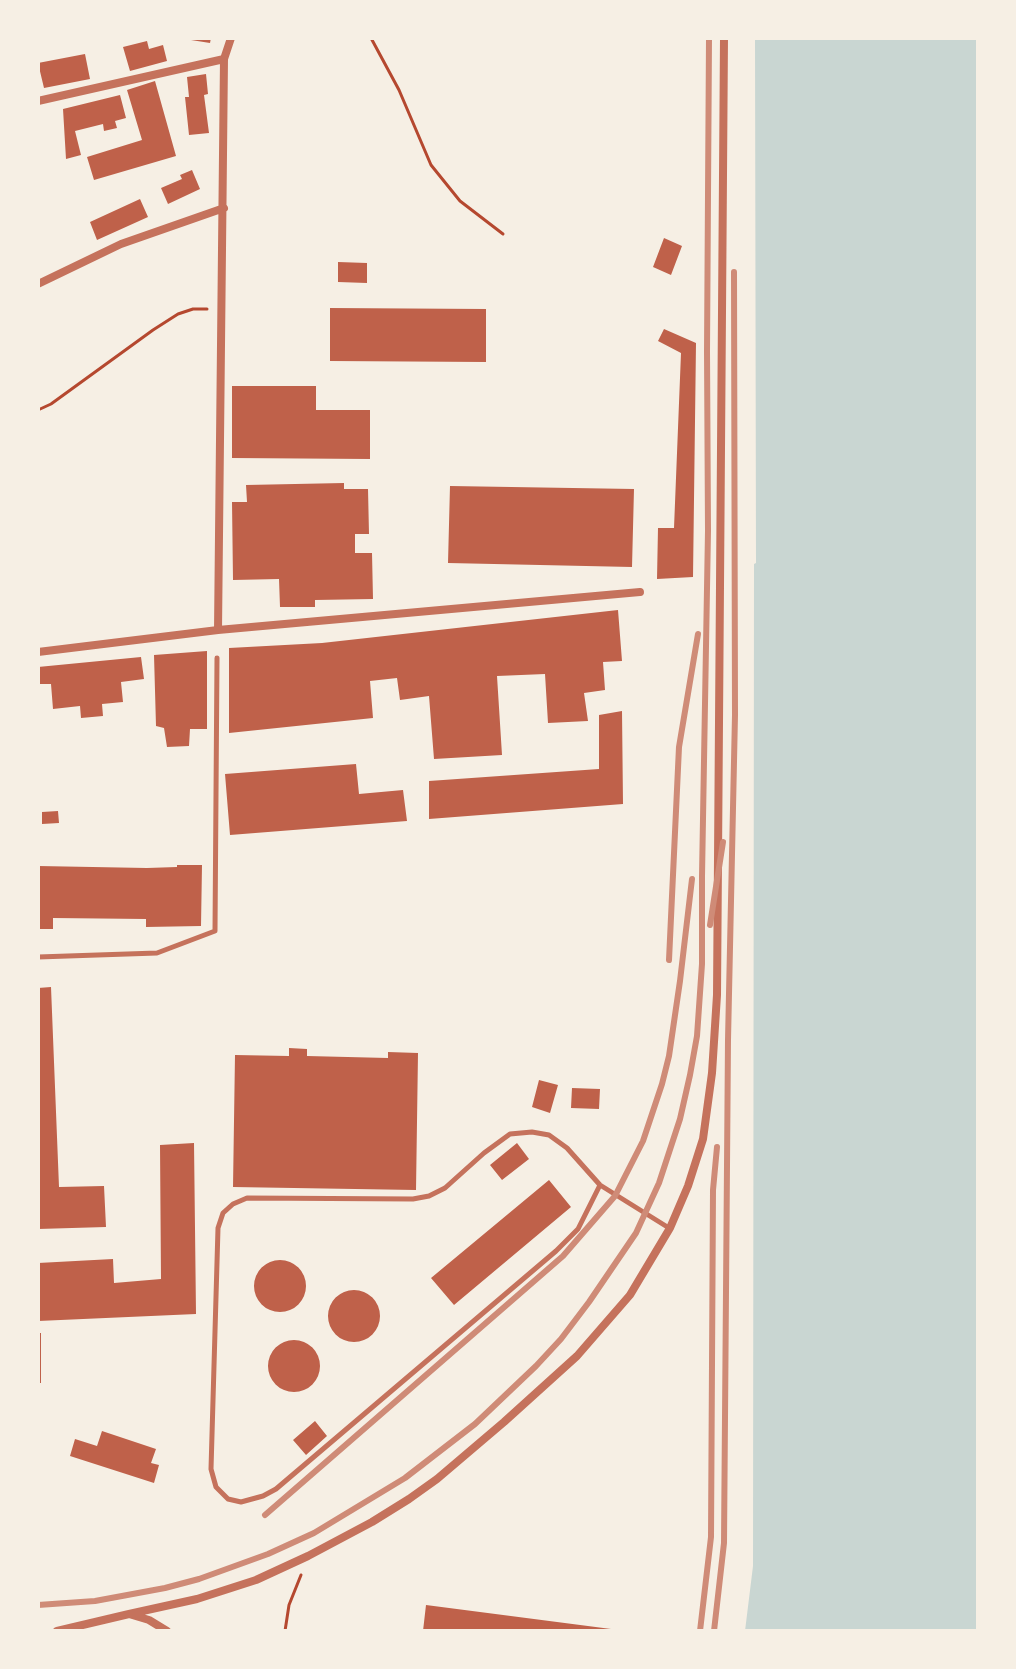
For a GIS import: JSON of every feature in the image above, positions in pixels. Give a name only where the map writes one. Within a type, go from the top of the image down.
[{"type":"street","points":[[218,630],[224,59],[231,38]]},
{"type":"street","points":[[57,1631],[197,1599],[256,1580],[308,1556],[409,1499],[504,1422],[577,1356],[630,1295],[670,1228],[688,1186],[703,1139],[712,1073],[717,995],[724,38]]},
{"type":"street","points":[[38,101],[224,59]]},
{"type":"street","points":[[38,284],[121,244],[224,208]]},
{"type":"street","points":[[38,652],[218,630],[640,592]]},
{"type":"street","points":[[129,1614],[149,1620],[167,1631]]},
{"type":"lane","points":[[38,957],[157,953],[215,931],[217,658]]},
{"type":"lane","points":[[600,1185],[578,1229],[556,1251],[276,1489],[241,1502],[228,1499],[216,1487],[211,1469],[218,1228],[223,1213],[233,1204],[247,1198],[413,1199],[429,1196],[445,1188],[510,1134],[532,1132],[549,1135],[567,1148],[600,1185],[670,1228]]},
{"type":"path","points":[[371,38],[399,90],[431,165],[460,201],[503,234]]},
{"type":"path","points":[[38,410],[51,404],[178,314],[193,309],[223,310]]},
{"type":"path","points":[[285,1631],[289,1605],[308,1556]]},
{"type":"shaded area","points":[[755,38],[978,38],[978,1631],[745,1631],[753,1566]]},
{"type":"building","points":[[192,38],[211,38],[210,43]]},
{"type":"building","points":[[147,41],[149,49],[163,45],[167,61],[130,71],[123,47]]},
{"type":"building","points":[[85,54],[90,79],[44,88],[38,63]]},
{"type":"building","points":[[206,74],[208,94],[204,95],[209,133],[189,135],[185,97],[189,97],[187,77]]},
{"type":"building","points":[[155,81],[176,156],[94,180],[87,157],[142,140],[127,90]]},
{"type":"building","points":[[120,95],[126,118],[115,121],[117,128],[104,131],[103,124],[75,131],[81,155],[66,159],[63,109]]},
{"type":"building","points":[[192,170],[200,189],[168,204],[161,188],[182,179],[180,175]]},
{"type":"building","points":[[140,199],[148,217],[97,240],[90,222]]},
{"type":"building","points":[[664,238],[682,246],[671,275],[653,267]]},
{"type":"building","points":[[338,262],[367,263],[367,283],[338,282]]},
{"type":"building","points":[[330,308],[486,309],[486,362],[330,361]]},
{"type":"building","points":[[664,329],[696,343],[693,577],[657,579],[658,528],[674,528],[681,353],[658,341]]},
{"type":"building","points":[[232,386],[316,386],[316,410],[370,410],[370,459],[232,458]]},
{"type":"building","points":[[344,483],[344,489],[368,489],[369,534],[355,534],[355,553],[372,553],[373,599],[315,600],[315,607],[280,607],[279,579],[233,580],[232,502],[247,502],[246,485]]},
{"type":"building","points":[[450,486],[634,489],[632,567],[448,563]]},
{"type":"building","points":[[618,610],[622,661],[603,662],[605,690],[584,693],[588,721],[548,723],[545,674],[497,676],[502,755],[434,759],[429,696],[400,700],[397,678],[370,681],[373,718],[229,733],[229,648],[322,643]]},
{"type":"building","points":[[207,651],[207,729],[190,729],[189,746],[167,747],[164,728],[156,726],[154,655]]},
{"type":"building","points":[[141,657],[144,679],[121,682],[123,702],[102,704],[103,716],[81,718],[80,706],[53,709],[51,684],[38,684],[38,667]]},
{"type":"building","points":[[622,711],[623,804],[429,819],[429,781],[599,769],[599,715]]},
{"type":"building","points":[[356,764],[359,794],[403,790],[407,821],[230,835],[225,774]]},
{"type":"building","points":[[58,811],[59,823],[42,824],[42,812]]},
{"type":"building","points":[[202,865],[201,926],[146,927],[146,919],[53,918],[53,929],[38,929],[38,866],[147,868]]},
{"type":"building","points":[[51,987],[59,1187],[104,1186],[106,1227],[38,1229],[38,988]]},
{"type":"building","points":[[289,1048],[307,1049],[307,1056],[388,1058],[388,1052],[418,1053],[416,1190],[233,1187],[235,1055],[289,1056]]},
{"type":"building","points":[[539,1080],[558,1085],[550,1113],[532,1107]]},
{"type":"building","points":[[572,1088],[600,1089],[599,1109],[571,1108]]},
{"type":"building","points":[[194,1143],[196,1314],[38,1321],[38,1263],[113,1259],[114,1283],[161,1279],[160,1145]]},
{"type":"building","points":[[517,1143],[529,1159],[502,1180],[490,1165]]},
{"type":"building","points":[[549,1180],[571,1207],[454,1305],[431,1278]]},
{"type":"building","points":[[280,1260],[298,1268],[306,1286],[298,1304],[280,1312],[262,1304],[254,1286],[262,1268]]},
{"type":"building","points":[[354,1290],[372,1298],[380,1316],[372,1334],[354,1342],[336,1334],[328,1316],[336,1298]]},
{"type":"building","points":[[38,1333],[41,1333],[41,1383],[38,1383]]},
{"type":"building","points":[[294,1340],[312,1348],[320,1366],[312,1384],[294,1392],[276,1384],[268,1366],[276,1348]]},
{"type":"building","points":[[315,1421],[327,1436],[306,1455],[293,1440]]},
{"type":"building","points":[[102,1431],[156,1449],[151,1463],[159,1465],[154,1483],[70,1456],[75,1439],[97,1446]]},
{"type":"building","points":[[426,1605],[611,1629],[611,1631],[423,1631]]},
{"type":"railway","points":[[38,1605],[95,1601],[199,1579],[268,1554],[314,1533],[405,1478],[475,1424],[561,1339],[636,1233],[659,1183],[680,1119],[690,1075],[697,1036],[702,964],[708,531],[709,38]]},
{"type":"railway","points":[[714,1631],[724,1543],[728,1040],[735,715],[734,272]]},
{"type":"railway","points":[[669,960],[679,747],[698,634]]},
{"type":"railway","points":[[710,925],[723,842]]},
{"type":"railway","points":[[265,1515],[563,1256],[615,1196],[643,1141],[669,1056],[692,879]]},
{"type":"railway","points":[[700,1631],[711,1537],[713,1190],[717,1147]]}]
